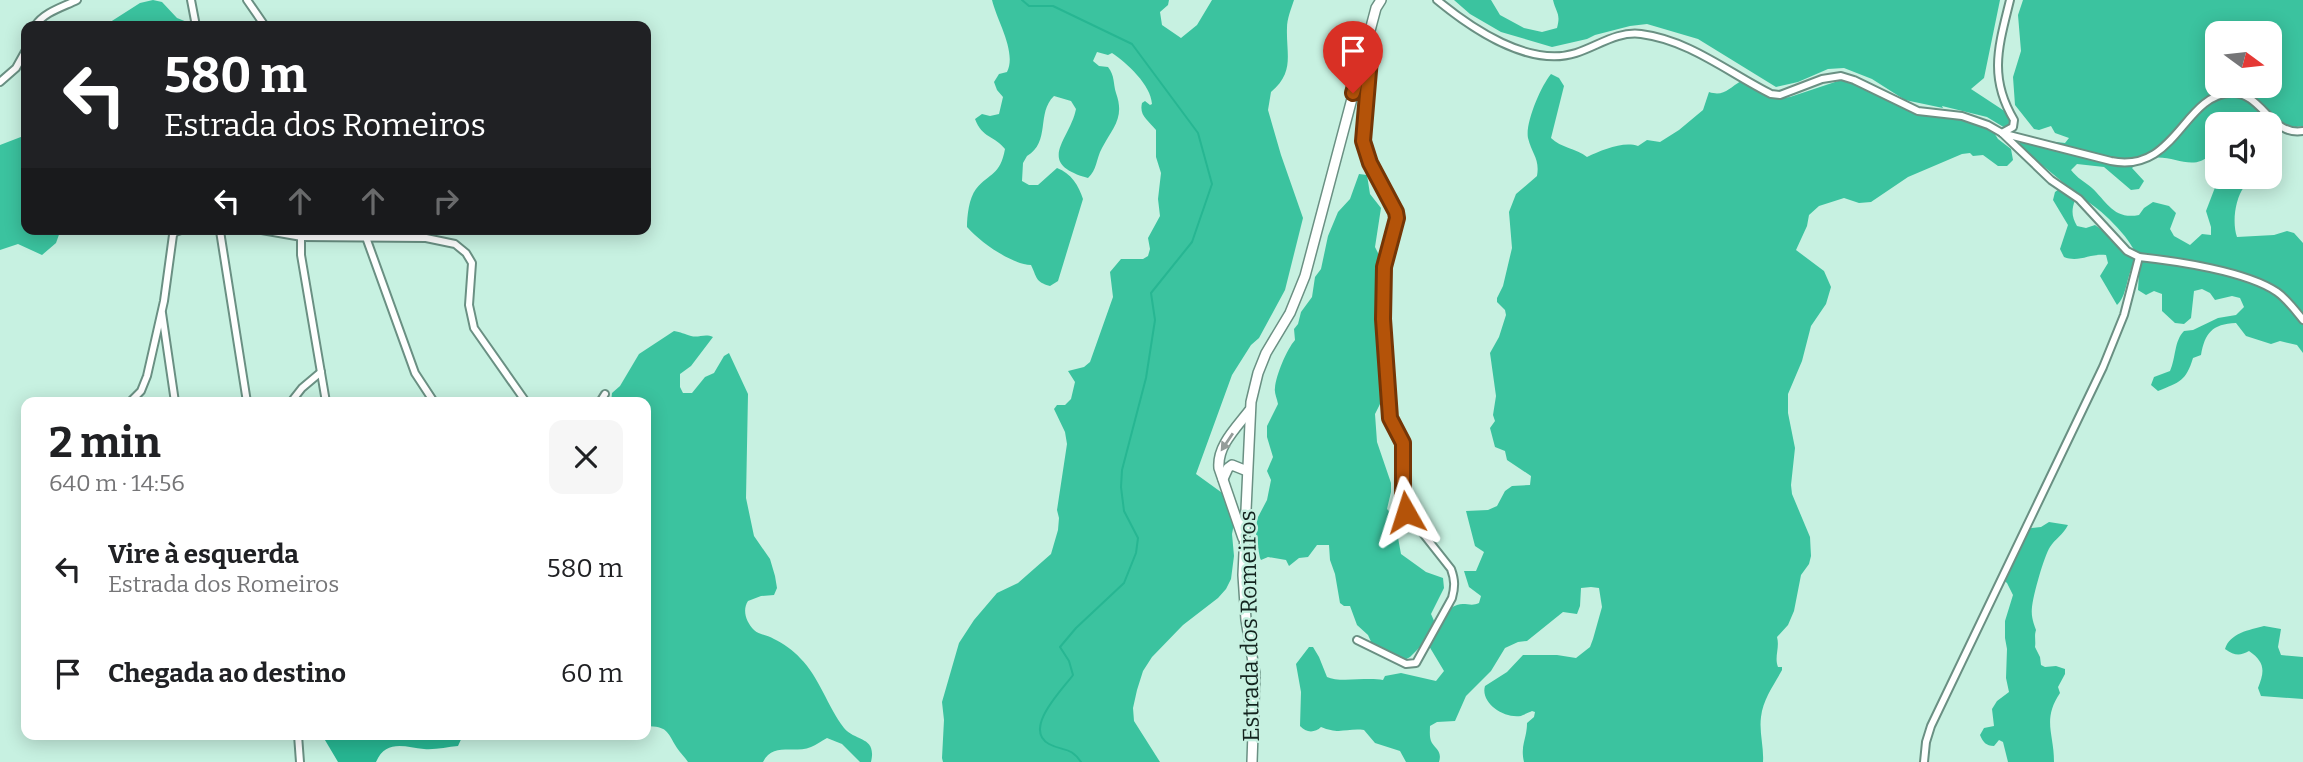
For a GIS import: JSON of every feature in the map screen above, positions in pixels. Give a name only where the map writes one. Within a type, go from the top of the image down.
[{"type":"main road","name":"Estrada dos Romeiros","points":[[1252,762],[1255,682],[1244,601],[1250,409],[1254,386],[1266,353],[1290,313],[1305,276],[1377,3]]},
{"type":"main road","points":[[1244,543],[1219,468],[1220,452],[1224,444],[1250,409]]},
{"type":"main road","points":[[1223,479],[1232,465],[1247,471]]},
{"type":"street","points":[[38,21],[50,12],[77,0]]},
{"type":"street","points":[[191,0],[195,21]]},
{"type":"street","points":[[247,0],[262,21]]},
{"type":"street","points":[[1437,0],[1466,23],[1487,35],[1536,55],[1548,57],[1575,53],[1610,38],[1640,34],[1676,43],[1771,94],[1780,95],[1822,79],[1841,76],[1918,111],[1976,120],[2002,133],[2124,163],[2135,163],[2152,156],[2165,146],[2202,106],[2228,93],[2240,94],[2252,100],[2284,130],[2303,131]]},
{"type":"street","points":[[2002,133],[2013,127],[2014,120],[1998,75],[1997,53],[2010,0]]},
{"type":"street","points":[[1357,640],[1406,664],[1416,663],[1455,588],[1451,569],[1406,512],[1403,498],[1403,443],[1390,418],[1383,319],[1384,267],[1397,218],[1370,163],[1363,141],[1370,59],[1366,46]]},
{"type":"street","points":[[0,82],[16,68],[21,59]]},
{"type":"street","points":[[2002,133],[2038,169],[2089,208],[2127,251],[2139,257],[2218,270],[2267,286],[2284,297],[2303,320]]},
{"type":"street","points":[[137,397],[144,385],[162,311],[173,235]]},
{"type":"street","points":[[221,235],[246,397]]},
{"type":"street","points":[[302,235],[301,255],[325,397]]},
{"type":"street","points":[[327,235],[443,240],[455,244],[466,253],[473,269],[469,305],[471,321],[522,397]]},
{"type":"street","points":[[364,235],[415,373],[431,397]]},
{"type":"street","points":[[1924,762],[1931,726],[2103,367],[2124,315],[2139,257]]},
{"type":"street","points":[[162,311],[174,397]]},
{"type":"street","points":[[294,397],[321,372]]},
{"type":"street","points":[[298,740],[300,762]]},
{"type":"shaded area","points":[[153,0],[162,2],[177,18],[184,21],[112,21],[140,3]]},
{"type":"shaded area","points":[[992,0],[1169,0],[1168,5],[1160,12],[1162,25],[1181,38],[1197,25],[1212,0],[1294,0],[1287,25],[1288,62],[1279,85],[1271,92],[1268,110],[1303,218],[1285,290],[1259,338],[1251,345],[1232,375],[1196,474],[1225,495],[1236,513],[1232,534],[1234,556],[1231,579],[1218,598],[1183,625],[1152,657],[1143,671],[1137,690],[1133,708],[1134,721],[1160,762],[943,762],[942,758],[942,702],[959,643],[997,593],[1018,583],[1051,554],[1058,530],[1057,510],[1067,444],[1065,432],[1054,409],[1057,405],[1065,405],[1071,399],[1075,382],[1068,371],[1084,367],[1090,362],[1113,297],[1110,272],[1121,259],[1143,259],[1148,256],[1148,238],[1160,216],[1158,199],[1161,173],[1156,157],[1156,130],[1145,118],[1141,107],[1145,101],[1152,104],[1151,97],[1137,75],[1112,53],[1108,55],[1097,52],[1093,61],[1110,70],[1119,109],[1116,122],[1091,175],[1088,178],[1072,172],[1059,158],[1063,140],[1076,109],[1071,101],[1054,96],[1046,111],[1039,143],[1023,163],[1022,181],[1029,185],[1038,185],[1057,168],[1074,180],[1083,199],[1058,281],[1050,286],[1042,283],[1031,265],[1014,261],[996,251],[967,227],[974,193],[997,169],[1005,149],[981,130],[975,119],[982,114],[999,114],[1003,97],[994,82],[999,74],[1007,72],[1009,64],[1008,46]]},
{"type":"shaded area","points":[[1454,0],[1491,0],[1500,15],[1524,28],[1542,32],[1557,28],[1558,16],[1553,0],[2000,0],[1984,78],[1971,89],[2009,114],[2010,131],[1987,117],[1905,100],[1872,79],[1844,68],[1828,69],[1798,82],[1776,87],[1698,39],[1647,24],[1552,47],[1501,32],[1470,14]]},
{"type":"shaded area","points":[[2023,0],[2303,0],[2303,126],[2282,124],[2282,112],[2205,112],[2205,158],[2193,163],[2165,158],[2143,161],[2132,168],[2144,181],[2139,189],[2131,190],[2104,167],[2077,164],[2071,170],[2112,209],[2123,215],[2139,215],[2153,202],[2169,206],[2176,213],[2170,229],[2174,236],[2190,245],[2202,234],[2211,235],[2206,211],[2214,189],[2243,189],[2235,218],[2237,237],[2274,235],[2287,231],[2294,233],[2303,243],[2303,353],[2297,345],[2280,341],[2271,344],[2246,336],[2236,323],[2221,325],[2208,335],[2201,355],[2193,358],[2188,372],[2181,380],[2158,391],[2151,385],[2154,377],[2170,371],[2178,340],[2184,331],[2193,330],[2218,318],[2236,315],[2244,307],[2240,298],[2232,296],[2215,300],[2210,293],[2202,289],[2194,291],[2191,318],[2184,324],[2175,323],[2162,311],[2162,294],[2154,291],[2146,295],[2138,290],[2139,272],[2133,266],[2123,297],[2117,305],[2100,276],[2108,263],[2106,255],[2075,259],[2064,257],[2060,249],[2068,225],[2053,200],[2055,192],[2062,187],[2069,191],[2075,200],[2073,214],[2077,226],[2086,228],[2095,225],[2136,255],[2128,240],[2105,216],[2019,146],[2021,138],[2065,143],[2069,138],[2055,133],[2051,126],[2034,129],[2015,105],[2013,77],[2021,51],[2018,15]]},
{"type":"shaded area","points":[[1551,74],[1559,78],[1564,86],[1551,138],[1587,157],[1619,145],[1638,146],[1647,140],[1660,142],[1703,110],[1709,92],[1723,93],[1741,81],[1776,99],[1844,79],[1913,110],[1936,116],[1948,114],[1991,128],[1998,139],[2011,149],[2013,160],[2007,166],[1998,166],[1983,155],[1962,154],[1908,177],[1871,202],[1859,203],[1844,198],[1819,206],[1809,215],[1796,250],[1824,271],[1831,287],[1826,304],[1811,326],[1802,361],[1788,394],[1788,413],[1795,448],[1792,494],[1810,537],[1811,556],[1801,575],[1794,611],[1788,625],[1777,637],[1777,663],[1782,670],[1762,710],[1763,762],[1524,762],[1527,723],[1534,717],[1535,712],[1514,716],[1501,712],[1486,698],[1485,686],[1507,672],[1523,655],[1576,658],[1590,647],[1602,607],[1599,588],[1591,587],[1581,588],[1577,614],[1563,612],[1527,641],[1505,648],[1491,671],[1466,696],[1455,721],[1437,722],[1430,726],[1430,739],[1439,753],[1439,762],[1406,762],[1400,751],[1375,743],[1364,730],[1338,731],[1321,727],[1310,731],[1300,726],[1301,692],[1296,664],[1309,647],[1313,647],[1327,677],[1332,679],[1383,680],[1385,676],[1401,673],[1436,681],[1444,671],[1426,641],[1403,661],[1394,662],[1379,653],[1368,635],[1357,625],[1350,606],[1340,603],[1329,545],[1317,545],[1308,557],[1299,558],[1289,566],[1286,560],[1260,558],[1256,537],[1257,519],[1267,500],[1271,480],[1267,471],[1273,457],[1267,426],[1278,404],[1276,383],[1285,356],[1295,340],[1294,329],[1301,312],[1312,297],[1315,277],[1321,269],[1328,236],[1338,212],[1350,199],[1359,174],[1367,175],[1370,194],[1381,208],[1375,247],[1379,255],[1376,313],[1382,338],[1380,366],[1384,383],[1375,414],[1377,442],[1391,483],[1387,509],[1394,516],[1401,554],[1426,572],[1443,578],[1444,588],[1431,614],[1435,623],[1454,606],[1479,603],[1481,596],[1469,587],[1464,571],[1476,571],[1484,552],[1475,546],[1466,511],[1488,510],[1497,506],[1505,491],[1512,486],[1530,485],[1531,476],[1507,460],[1505,451],[1495,447],[1490,428],[1495,421],[1493,415],[1496,396],[1490,353],[1506,315],[1497,298],[1503,286],[1512,248],[1509,212],[1516,194],[1537,176],[1537,161],[1528,138],[1529,123]]},
{"type":"shaded area","points":[[21,137],[21,235],[59,235],[56,243],[42,255],[18,244],[0,250],[0,145]]},
{"type":"shaded area","points":[[674,331],[713,337],[691,366],[680,374],[683,393],[692,393],[705,377],[714,373],[724,356],[729,353],[748,394],[746,498],[754,536],[770,559],[777,588],[774,595],[748,601],[745,608],[747,620],[756,632],[785,645],[807,666],[844,728],[864,740],[871,748],[871,762],[860,762],[842,744],[827,738],[804,749],[772,752],[763,762],[688,762],[666,731],[651,726],[651,397],[612,397],[639,354]]},
{"type":"shaded area","points":[[2049,522],[2068,525],[2048,552],[2032,613],[2036,630],[2035,647],[2041,665],[2065,669],[2058,687],[2060,693],[2050,719],[2054,762],[2008,762],[2003,742],[1999,740],[1994,746],[1989,745],[1980,735],[1984,728],[1994,726],[1992,709],[1997,701],[2009,692],[2006,678],[2005,621],[2013,595],[2007,583],[2000,577],[2024,529],[2041,527]]},
{"type":"shaded area","points":[[2264,626],[2281,629],[2278,647],[2281,655],[2303,657],[2303,699],[2261,696],[2258,688],[2262,667],[2258,659],[2249,651],[2237,654],[2225,649],[2236,636]]},
{"type":"shaded area","points":[[325,740],[461,740],[458,746],[428,749],[391,747],[380,755],[376,762],[338,762]]},
{"type":"waterway","points":[[1022,0],[1029,6],[1053,6],[1132,44],[1198,133],[1212,184],[1192,242],[1151,293],[1155,320],[1146,378],[1122,470],[1121,487],[1124,511],[1138,538],[1136,553],[1124,583],[1076,628],[1060,647],[1069,661],[1073,675],[1042,719],[1042,737],[1049,744],[1073,754],[1081,762]]},
{"type":"route","points":[[1353,93],[1366,46],[1370,59],[1363,141],[1370,163],[1397,218],[1384,267],[1383,319],[1390,418],[1403,443],[1403,498],[1406,512]]}]
